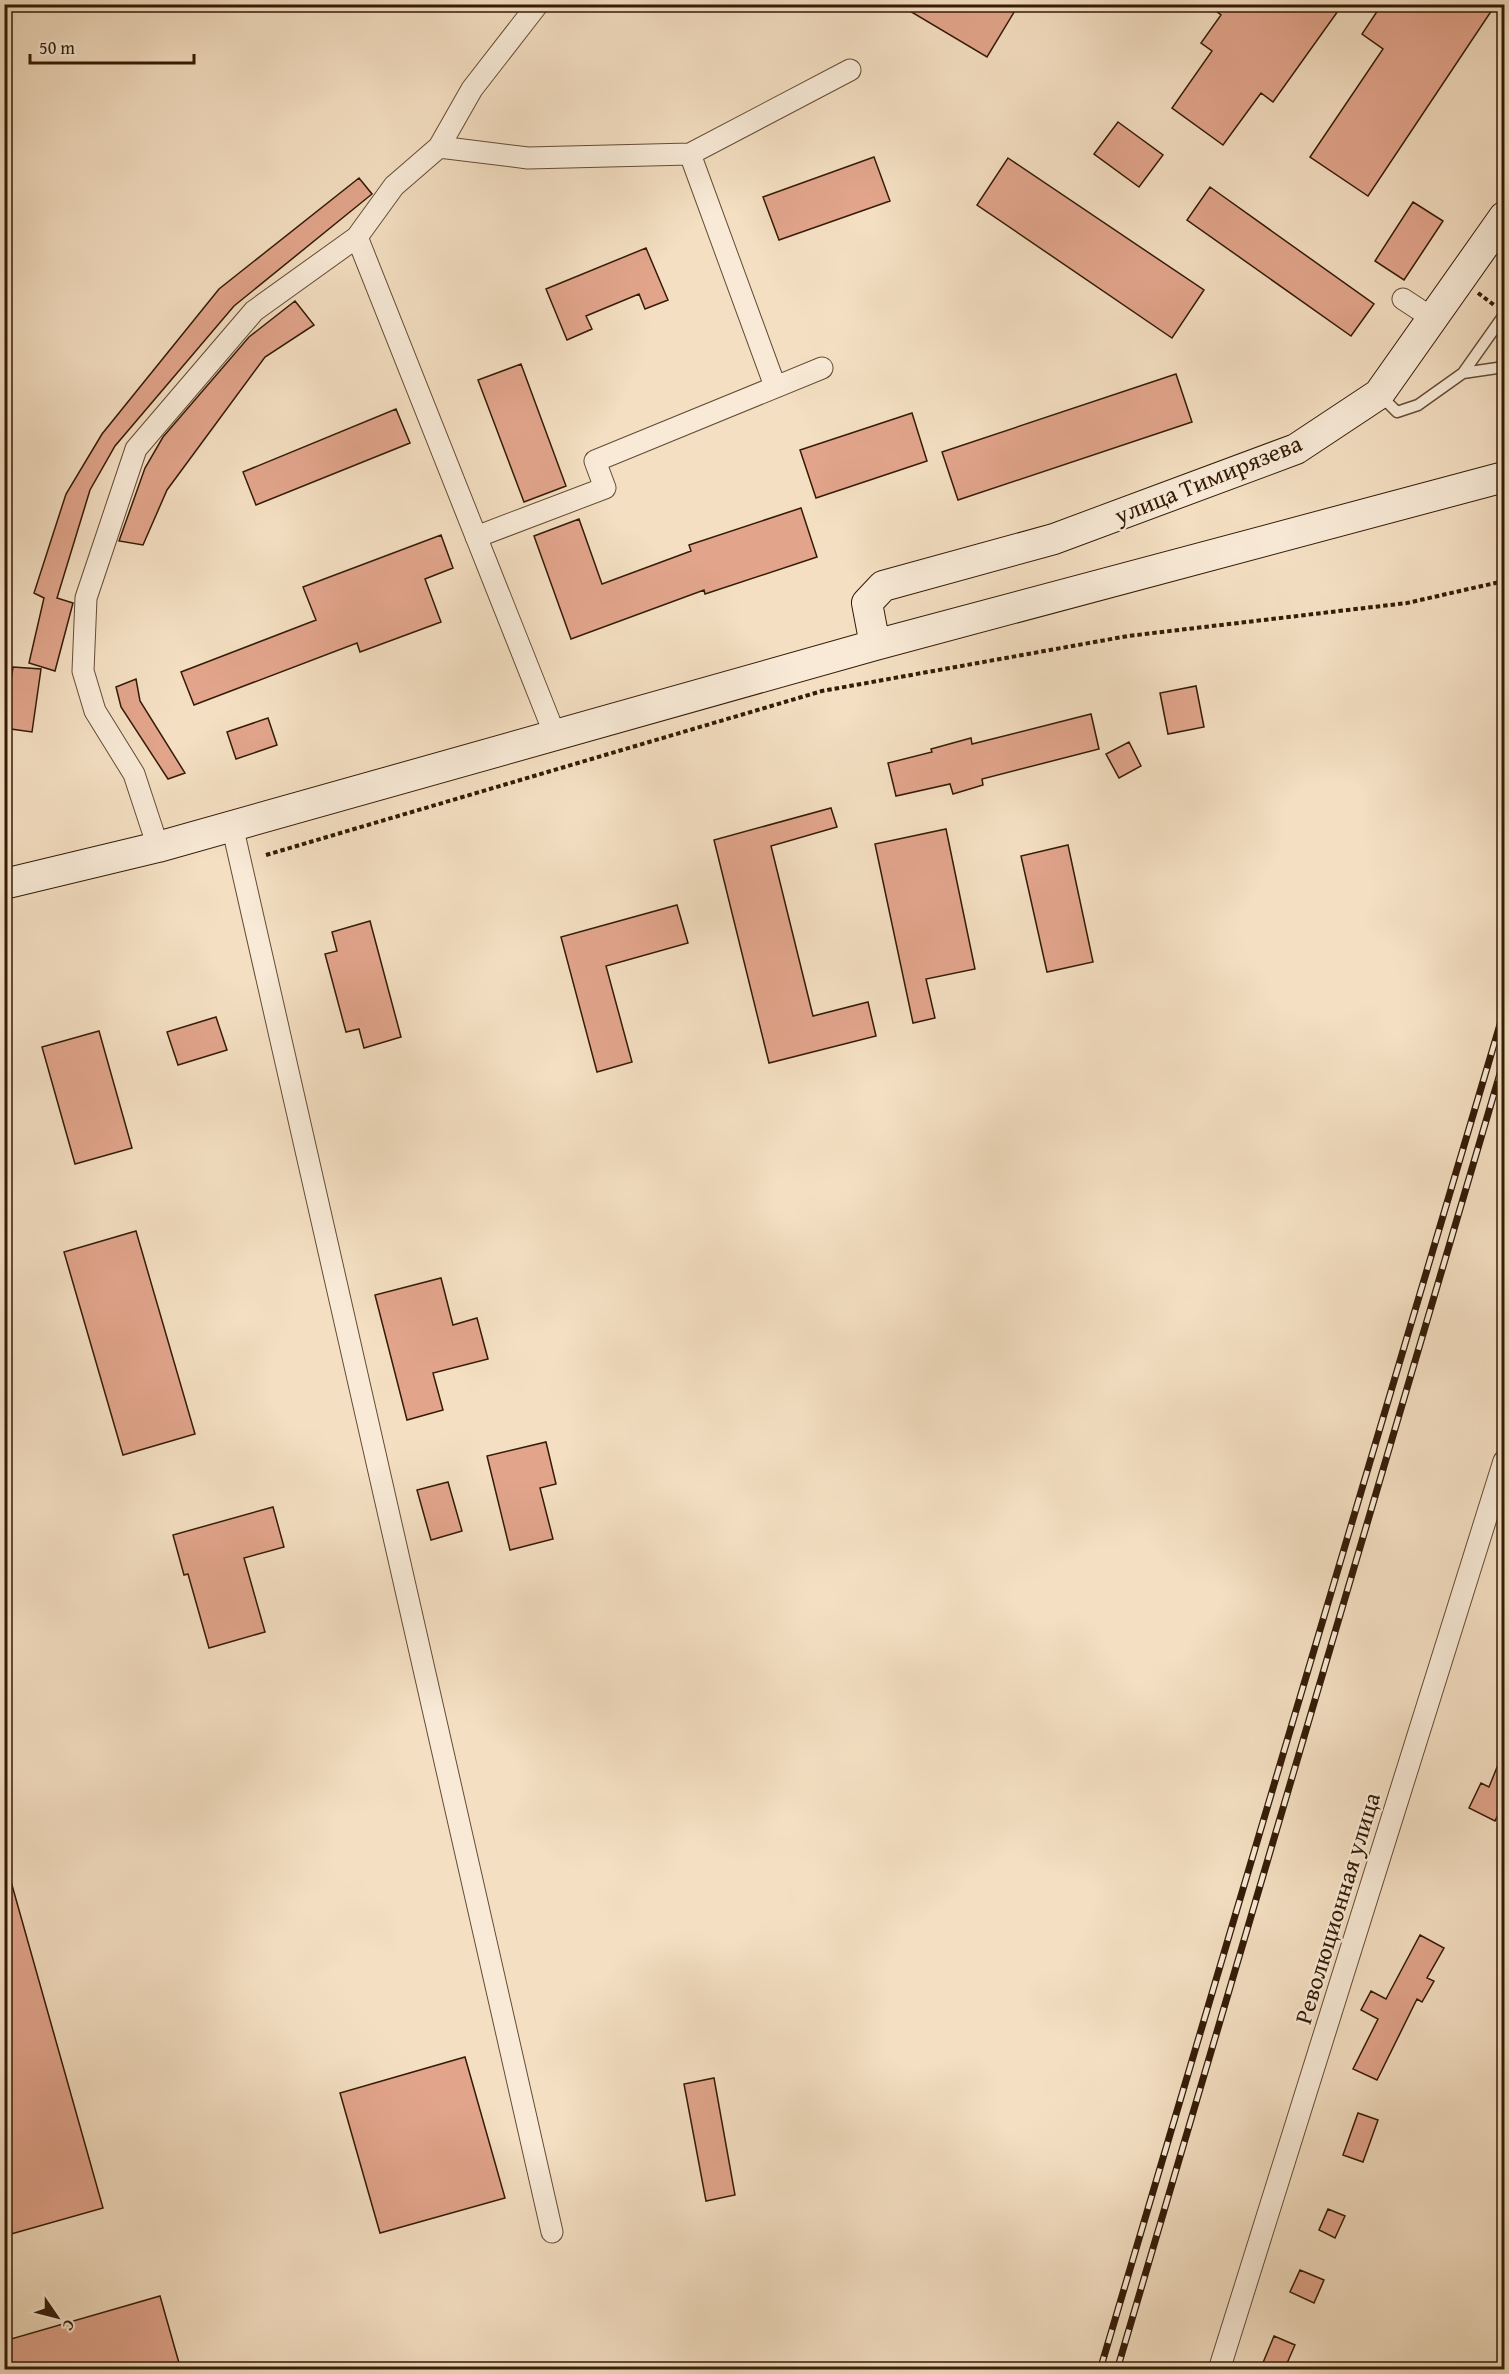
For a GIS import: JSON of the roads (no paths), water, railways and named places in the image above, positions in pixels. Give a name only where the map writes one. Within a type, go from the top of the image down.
[{"type":"main road","name":"улица Тимирязева","points":[[874,645],[867,603],[883,586],[1054,539],[1296,449],[1379,394],[1504,217]]},
{"type":"main road","points":[[4,884],[158,847],[874,645],[1504,477]]},
{"type":"street","points":[[158,847],[134,774],[95,711],[83,671],[87,598],[136,449],[254,311],[357,237],[394,186],[439,147],[472,89],[538,4]]},
{"type":"street","points":[[439,147],[528,158],[690,154],[850,70]]},
{"type":"street","points":[[690,154],[775,386]]},
{"type":"street","points":[[357,237],[555,735]]},
{"type":"street","points":[[1403,299],[1432,318]]},
{"type":"street","points":[[476,537],[605,488],[595,461],[822,368]]},
{"type":"street","points":[[232,825],[552,2232]]},
{"type":"street","name":"Революционная улица","points":[[1219,2370],[1504,1461]]},
{"type":"lane","points":[[1379,394],[1397,412],[1418,405],[1463,374],[1504,315]]},
{"type":"lane","points":[[1463,374],[1504,368]]},
{"type":"railway","points":[[1100,2370],[1504,1011]]},
{"type":"railway","points":[[1117,2370],[1504,1060]]}]
